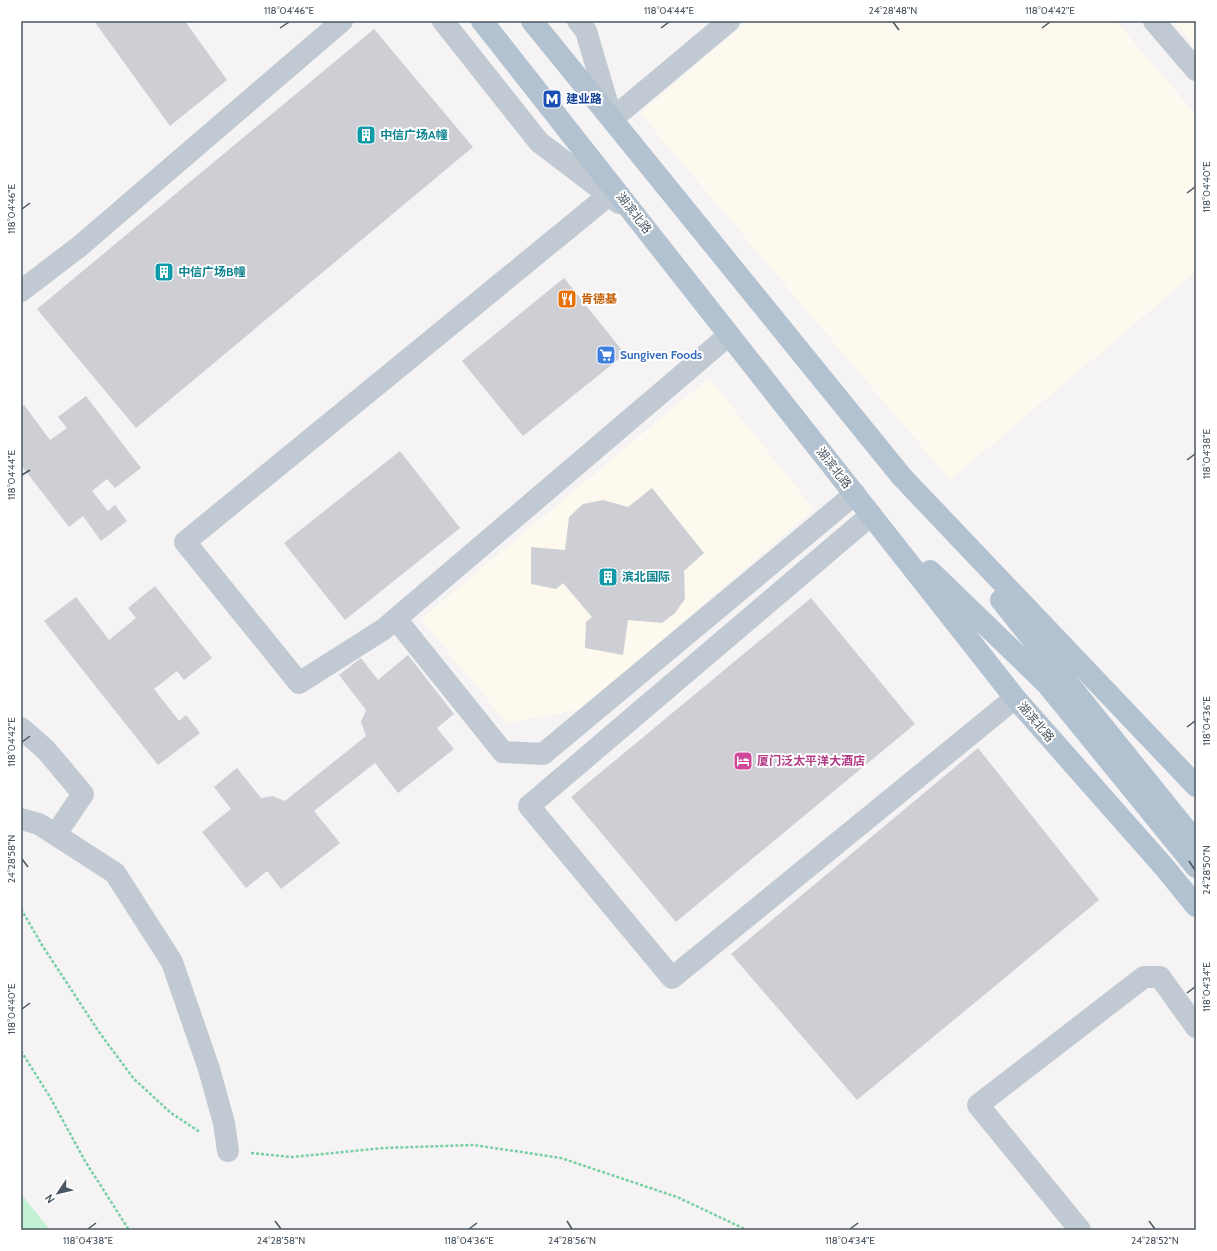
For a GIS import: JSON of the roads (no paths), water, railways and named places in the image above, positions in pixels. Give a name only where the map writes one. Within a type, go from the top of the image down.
[{"type":"main road","name":"湖滨北路","points":[[482,21],[612,192],[635,215],[1015,698],[1165,868],[1196,906]]},
{"type":"main road","points":[[532,21],[845,409],[902,477],[1196,867]]},
{"type":"main road","points":[[902,477],[1196,786]]},
{"type":"main road","points":[[872,515],[1054,679],[1196,842]]},
{"type":"street","points":[[21,291],[80,246],[342,21]]},
{"type":"street","points":[[443,21],[539,142],[612,192],[185,542],[299,683],[384,629],[729,335]]},
{"type":"street","points":[[578,21],[586,31],[612,119],[729,21]]},
{"type":"street","points":[[1154,21],[1196,70]]},
{"type":"street","points":[[396,619],[503,752],[544,754],[855,494]]},
{"type":"street","points":[[872,515],[529,806],[672,978],[1015,698]]},
{"type":"street","points":[[21,728],[46,750],[83,794],[56,834]]},
{"type":"street","points":[[21,820],[39,824],[115,873],[172,962],[209,1069],[224,1123],[228,1151]]},
{"type":"street","points":[[1165,868],[1196,854]]},
{"type":"street","points":[[1080,1230],[978,1105],[1144,977],[1160,977],[1196,1027]]},
{"type":"place","name":"建业路","points":[[552,99]]},
{"type":"place","name":"中信广场A幢","points":[[366,135]]},
{"type":"place","name":"中信广场B幢","points":[[164,272]]},
{"type":"place","name":"肯德基","points":[[567,299]]},
{"type":"place","name":"Sungiven Foods","points":[[606,355]]},
{"type":"place","name":"滨北国际","points":[[608,577]]},
{"type":"place","name":"厦门泛太平洋大酒店","points":[[743,761]]}]
